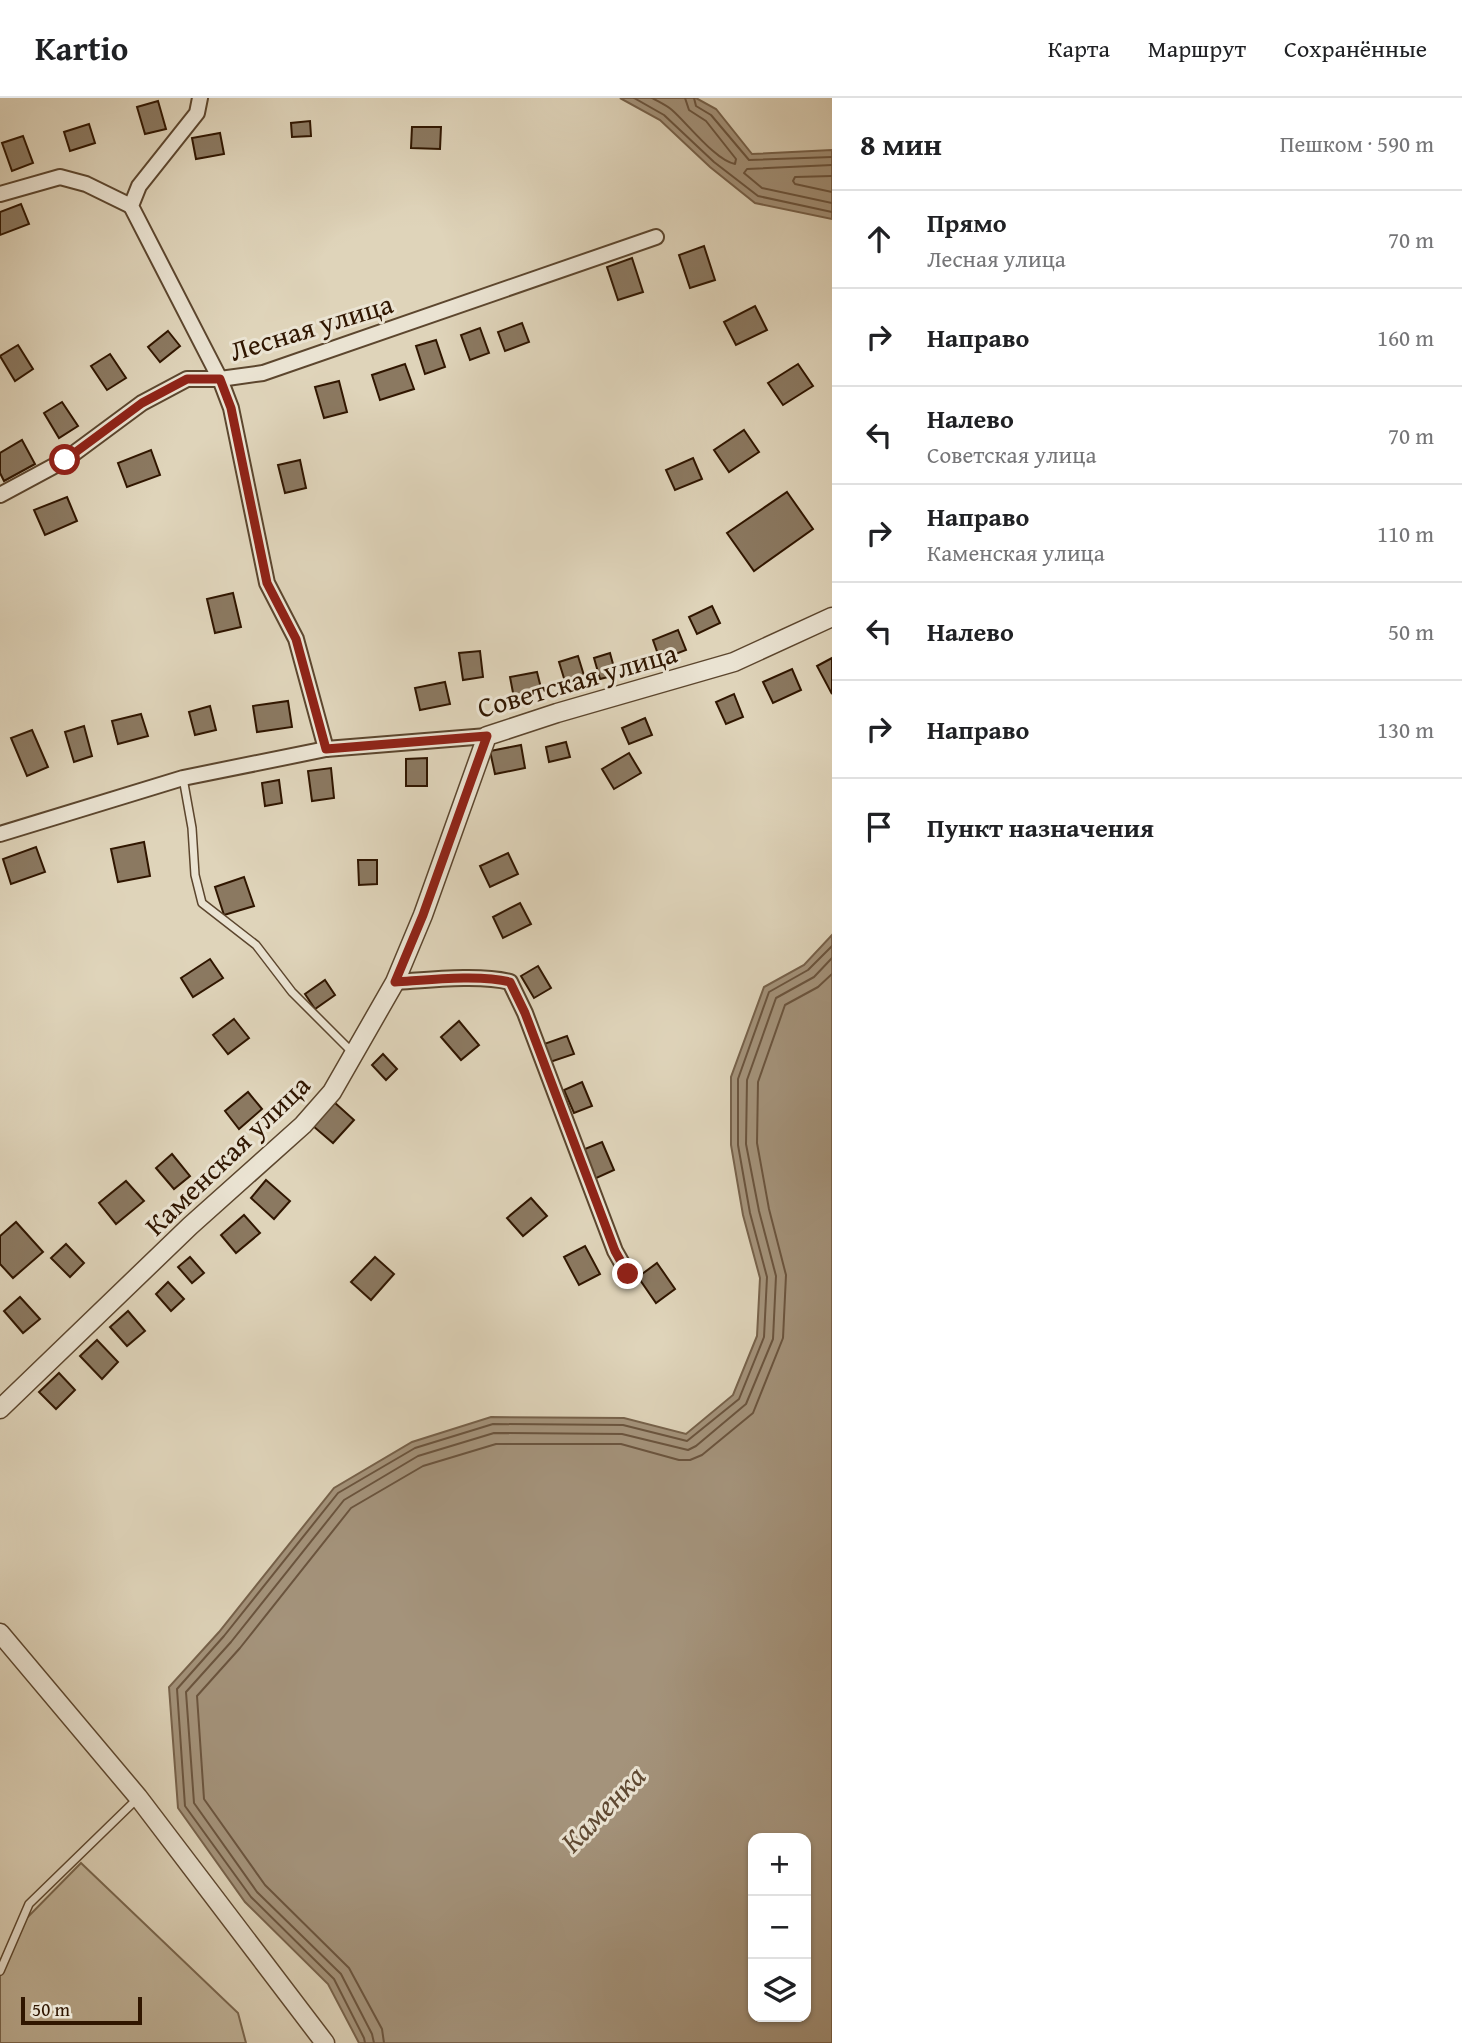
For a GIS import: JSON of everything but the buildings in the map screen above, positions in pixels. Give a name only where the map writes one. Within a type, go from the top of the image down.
[{"type":"street","points":[[131,206],[139,187],[197,113],[200,98]]},
{"type":"street","points":[[0,194],[60,177],[86,184],[131,206],[220,379],[231,408],[267,583],[296,639],[326,749]]},
{"type":"street","name":"Лесная улица","points":[[0,495],[65,460],[142,403],[187,379],[220,379],[263,373],[656,237]]},
{"type":"street","name":"Советская улица","points":[[0,834],[183,778],[326,749],[487,736],[557,713],[734,663],[832,617]]},
{"type":"street","name":"Каменская улица","points":[[0,1409],[190,1226],[303,1125],[332,1092],[395,982],[423,915],[487,736]]},
{"type":"street","points":[[395,982],[454,979],[500,979],[510,982],[525,1013],[615,1251],[628,1274]]},
{"type":"street","points":[[0,1633],[138,1797],[325,2043]]},
{"type":"lane","points":[[183,778],[192,828],[195,875],[202,903],[257,945],[292,992],[354,1054]]},
{"type":"lane","points":[[0,1971],[29,1904],[138,1797]]},
{"type":"shaded area","points":[[81,1863],[238,2013],[246,2043],[0,2043],[0,1962],[14,1931]]},
{"type":"water","points":[[620,98],[696,98],[716,109],[752,154],[832,150],[832,219],[755,203],[710,167],[660,120]]},
{"type":"water","name":"Каменка","points":[[832,935],[832,2043],[359,2043],[328,1984],[245,1902],[178,1808],[169,1687],[219,1632],[334,1488],[412,1442],[491,1417],[624,1418],[686,1434],[733,1395],[757,1336],[760,1278],[743,1215],[731,1145],[731,1077],[764,987],[804,965]]},
{"type":"route","points":[[65,460],[142,403],[187,379],[220,379],[231,408],[267,583],[296,639],[326,749],[487,736],[423,915],[395,982],[437,979],[500,979],[510,982],[525,1013],[615,1251],[628,1274]]}]
